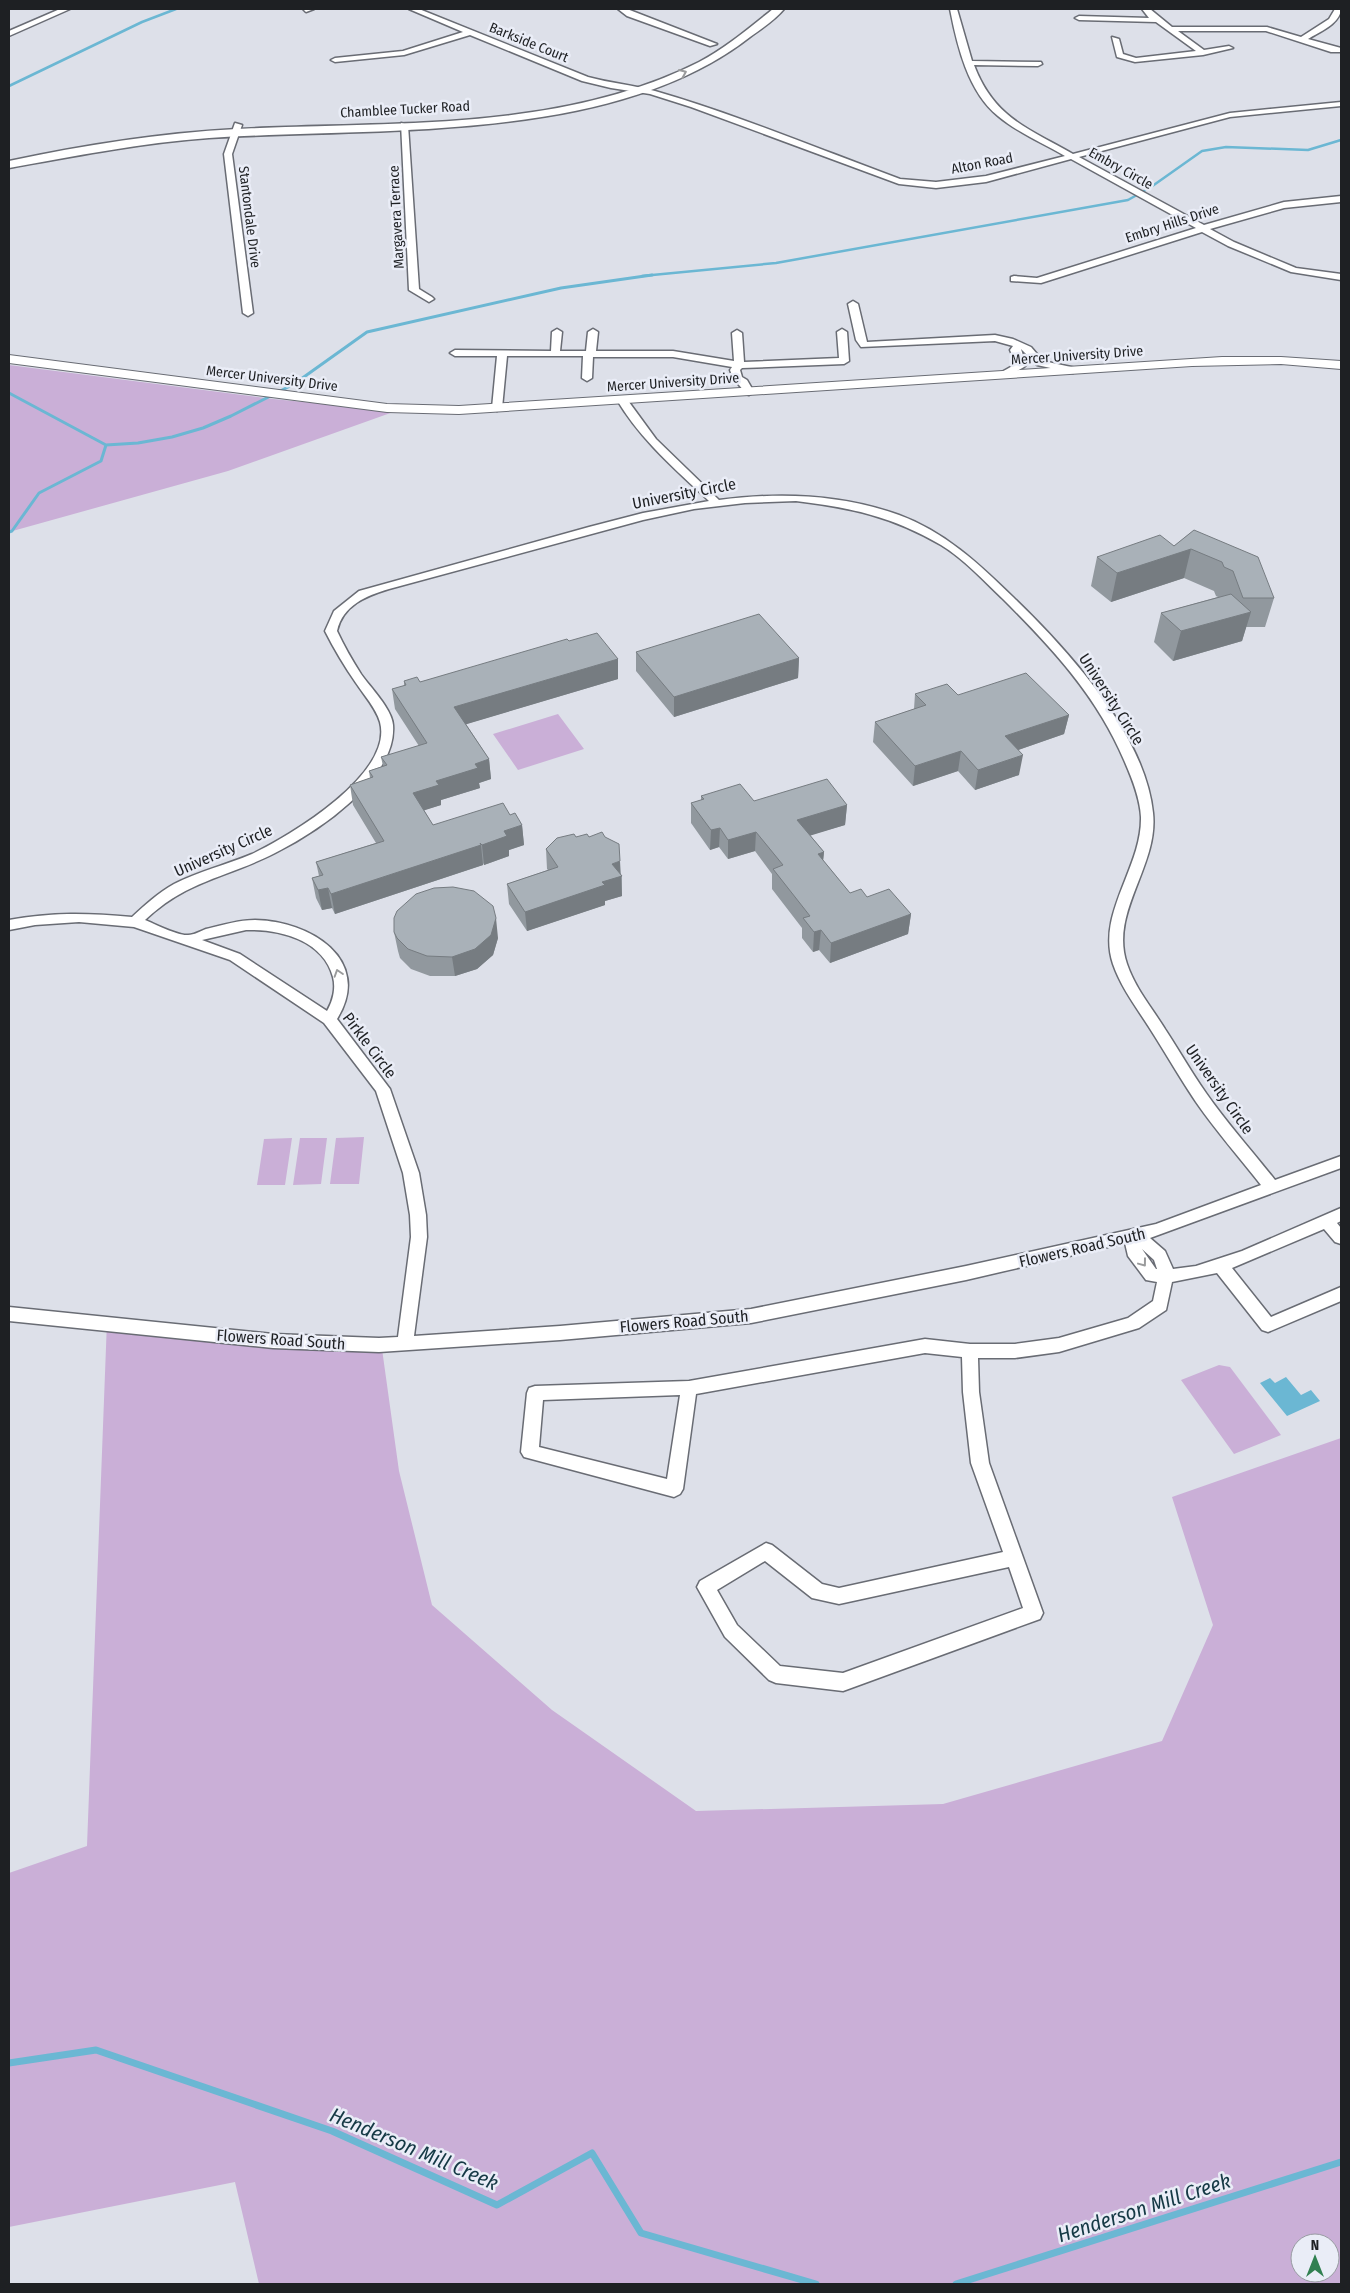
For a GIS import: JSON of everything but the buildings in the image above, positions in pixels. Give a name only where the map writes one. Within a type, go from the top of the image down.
[{"type":"main road","name":"Chamblee Tucker Road","points":[[9,165],[98,148],[236,129],[463,122],[524,115],[591,103],[683,74],[716,56],[779,9]]},
{"type":"main road","name":"Chamblee Tucker Road","points":[[9,155],[150,133],[479,113],[544,105],[618,88],[686,62],[717,41]]},
{"type":"street","points":[[9,34],[66,9]]},
{"type":"street","name":"Barkside Court","points":[[413,9],[585,79],[618,88],[637,90]]},
{"type":"street","points":[[622,9],[630,14],[717,41]]},
{"type":"street","name":"Embry Circle","points":[[953,9],[969,63],[992,107],[1018,127],[1202,228],[1268,261],[1294,270],[1341,277]]},
{"type":"street","points":[[1146,9],[1152,16],[1173,29],[1203,53]]},
{"type":"street","points":[[1302,40],[1332,21],[1338,9]]},
{"type":"street","points":[[1079,18],[1159,20]]},
{"type":"street","points":[[1173,29],[1267,29],[1334,50],[1341,50]]},
{"type":"street","points":[[335,60],[404,53],[471,32]]},
{"type":"street","points":[[1115,39],[1120,55],[1135,60],[1203,53],[1229,48]]},
{"type":"street","points":[[969,63],[1038,64]]},
{"type":"street","name":"Alton Road","points":[[637,90],[694,105],[878,174],[918,184],[955,184],[986,179],[1230,115],[1341,104]]},
{"type":"street","name":"Margavera Terrace","points":[[404,125],[414,290],[429,299]]},
{"type":"street","name":"Stantondale Drive","points":[[236,129],[228,154],[248,313]]},
{"type":"street","name":"Embry Hills Drive","points":[[1014,279],[1038,282],[1202,228],[1284,206],[1341,199]]},
{"type":"street","points":[[853,304],[861,340],[864,345],[995,338],[1010,341],[1028,349],[1035,360]]},
{"type":"street","points":[[555,355],[558,332]]},
{"type":"street","points":[[587,378],[589,354],[594,332]]},
{"type":"street","points":[[455,353],[502,355],[673,354],[739,365],[844,361],[842,332]]},
{"type":"street","points":[[737,333],[739,365],[735,370],[738,379],[746,387]]},
{"type":"street","points":[[1003,375],[1021,365],[1016,350],[1018,346]]},
{"type":"street","points":[[497,408],[502,355]]},
{"type":"street","name":"Mercer University Drive","points":[[9,359],[387,408],[459,410],[622,400],[746,387],[1075,371],[1198,361],[1299,360],[1341,365]]},
{"type":"street","points":[[1020,361],[1035,360],[1054,368],[1075,371]]},
{"type":"street","points":[[622,400],[628,412],[653,441],[715,501]]},
{"type":"street","name":"University Circle","points":[[135,922],[155,902],[183,885],[254,858],[328,815],[378,764],[385,747],[387,725],[330,631],[333,620],[350,600],[363,593],[567,536],[715,501],[756,497],[798,497],[865,507],[945,542],[970,563],[1032,621],[1080,676],[1113,727],[1136,771],[1146,805],[1147,843],[1126,895],[1114,937],[1121,968],[1206,1105],[1272,1188]]},
{"type":"street","name":"Pirkle Circle","points":[[9,925],[35,920],[79,917],[135,922],[236,957],[329,1019],[383,1089],[411,1173],[419,1237],[405,1342]]},
{"type":"street","points":[[188,940],[225,928],[254,925],[282,928],[305,935],[332,955],[341,980],[340,1000],[329,1019]]},
{"type":"street","name":"Flowers Road South","points":[[9,1314],[273,1341],[379,1345],[569,1332],[751,1316],[966,1273],[1157,1230],[1341,1162]]},
{"type":"street","points":[[1132,1236],[1134,1251],[1152,1275],[1166,1278],[1221,1266],[1341,1214]]},
{"type":"street","points":[[1326,1221],[1341,1238]]},
{"type":"street","points":[[1221,1266],[1268,1325],[1341,1294]]},
{"type":"street","points":[[689,1388],[674,1488],[530,1452],[535,1393],[689,1388],[925,1346],[970,1351],[1015,1351],[1059,1345],[1134,1323],[1160,1305],[1166,1278]]},
{"type":"street","points":[[970,1351],[971,1392],[980,1464],[1034,1613],[843,1682],[776,1674],[731,1631],[706,1587],[766,1551],[818,1592],[838,1596],[1013,1558]]},
{"type":"shaded area","points":[[9,365],[273,399],[396,411],[228,471],[9,532]]},
{"type":"shaded area","points":[[558,714],[584,749],[518,770],[493,734]]},
{"type":"shaded area","points":[[364,1137],[359,1184],[330,1184],[336,1138]]},
{"type":"shaded area","points":[[292,1138],[285,1185],[257,1185],[264,1139]]},
{"type":"shaded area","points":[[300,1138],[327,1138],[321,1184],[293,1185]]},
{"type":"shaded area","points":[[107,1321],[382,1349],[399,1471],[432,1605],[552,1710],[696,1811],[943,1804],[1162,1741],[1213,1625],[1172,1497],[1341,1438],[1341,2284],[259,2284],[235,2182],[9,2227],[9,1873],[87,1846]]},
{"type":"shaded area","points":[[1219,1365],[1230,1367],[1281,1435],[1234,1454],[1181,1380]]},
{"type":"water","points":[[1286,1377],[1301,1395],[1311,1390],[1320,1401],[1287,1416],[1260,1383],[1270,1378],[1275,1383]]},
{"type":"waterway","points":[[9,86],[142,22],[176,9]]},
{"type":"waterway","points":[[651,275],[776,263],[1128,200],[1151,187],[1202,151],[1226,147],[1308,150],[1341,140]]},
{"type":"waterway","points":[[106,445],[138,443],[172,437],[203,428],[231,416],[294,384],[367,332],[561,288],[651,275]]},
{"type":"waterway","points":[[642,276],[651,275]]},
{"type":"waterway","points":[[9,393],[106,445]]},
{"type":"waterway","points":[[9,532],[12,531],[39,493],[101,461],[106,445]]},
{"type":"waterway","name":"Henderson Mill Creek","points":[[9,2063],[96,2050],[332,2131],[497,2205],[592,2153],[641,2233],[816,2284]]},
{"type":"waterway","name":"Henderson Mill Creek","points":[[956,2284],[1341,2162]]}]
